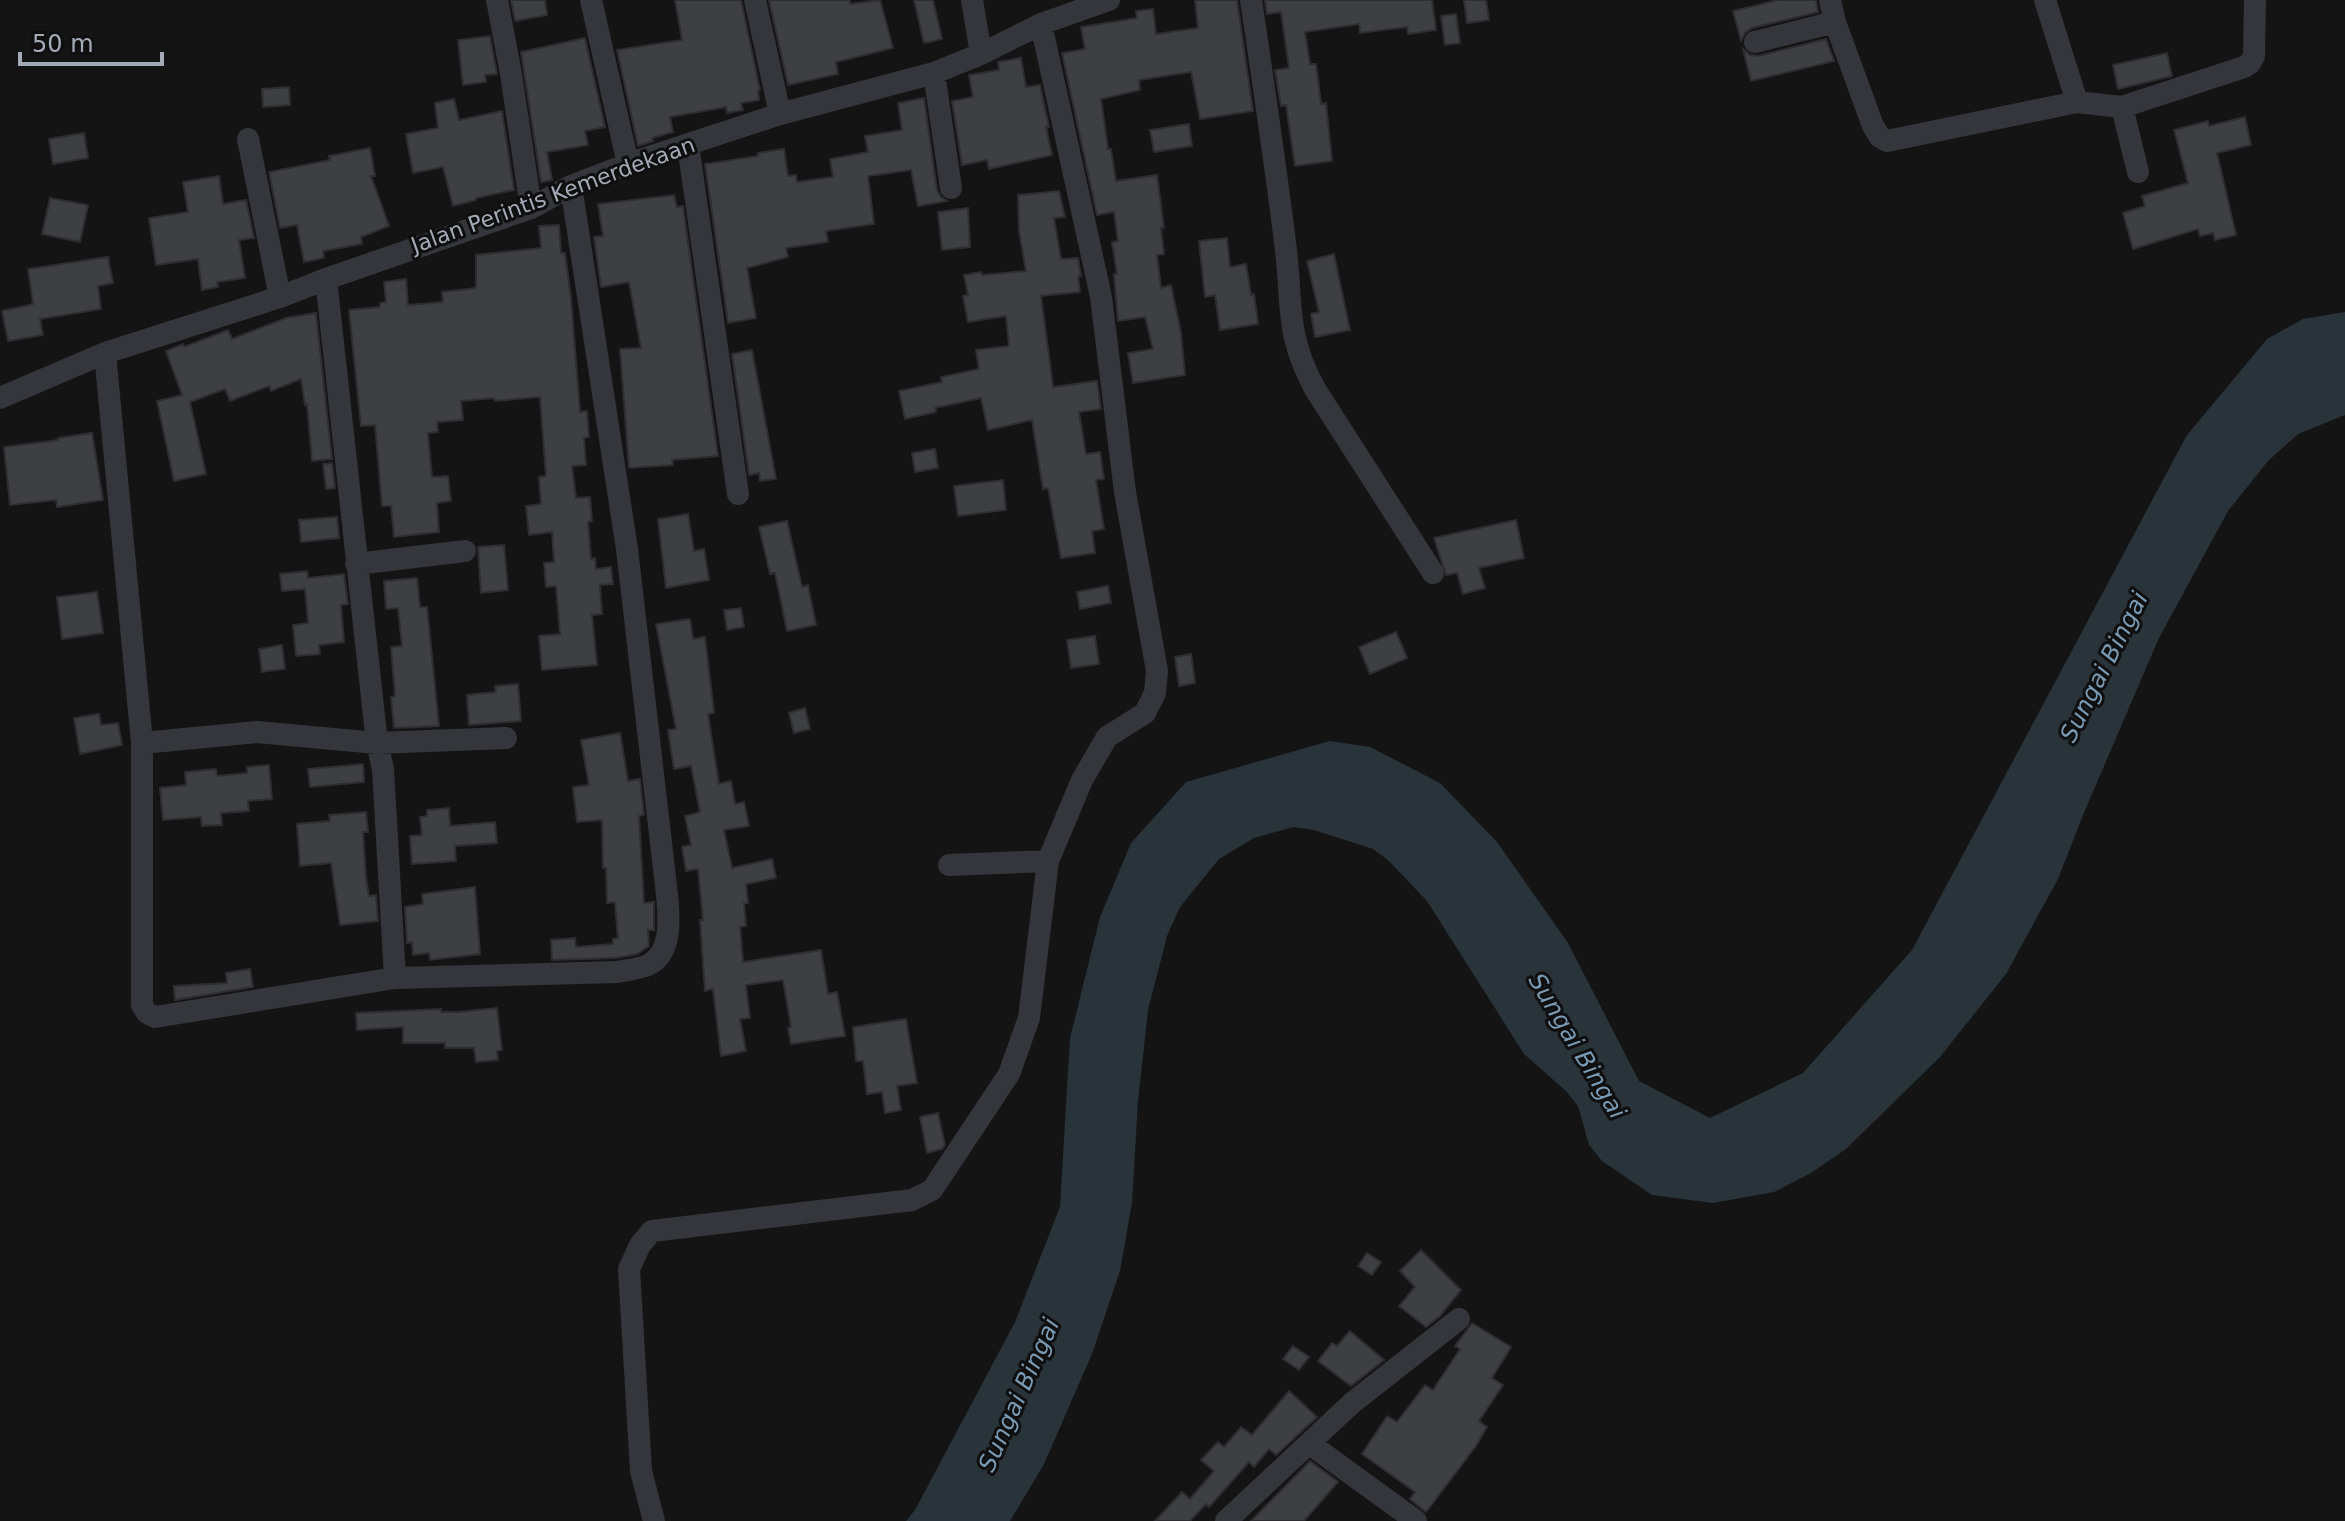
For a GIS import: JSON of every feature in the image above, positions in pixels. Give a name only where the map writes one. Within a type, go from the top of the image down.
[{"type":"street","points":[[497,0],[531,208]]},
{"type":"street","points":[[591,0],[628,164]]},
{"type":"street","points":[[755,0],[780,114]]},
{"type":"street","points":[[972,0],[981,54]]},
{"type":"street","name":"Jalan Perintis Kemerdekaan","points":[[0,398],[105,353],[280,297],[531,208],[571,186],[628,164],[780,114],[934,73],[1041,24],[1109,0]]},
{"type":"street","points":[[1251,0],[1286,246],[1291,330],[1300,362],[1433,573]]},
{"type":"street","points":[[2045,0],[2077,102]]},
{"type":"street","points":[[1755,42],[1833,11],[1873,126],[1887,141],[2077,102],[2122,107],[2250,63],[2254,56],[2255,0]]},
{"type":"street","points":[[654,1521],[641,1471],[629,1269],[640,1245],[652,1231],[912,1200],[932,1190],[1009,1074],[1017,1054],[1029,1018],[1048,861],[1082,780],[1107,737],[1145,713],[1155,693],[1157,671],[1125,492],[1101,297],[1041,24]]},
{"type":"street","points":[[934,73],[951,188]]},
{"type":"street","points":[[2122,107],[2138,172]]},
{"type":"street","points":[[248,139],[280,297]]},
{"type":"street","points":[[688,145],[738,494]]},
{"type":"street","points":[[105,353],[142,743],[142,1005],[147,1013],[155,1017],[395,978],[617,972],[650,965],[664,948],[667,937],[667,895],[627,549],[571,186]]},
{"type":"street","points":[[326,279],[356,564],[377,743],[383,769],[395,978]]},
{"type":"street","points":[[356,564],[465,551]]},
{"type":"street","points":[[142,743],[257,732],[377,743],[506,738]]},
{"type":"street","points":[[949,865],[1048,861]]},
{"type":"street","points":[[1226,1521],[1352,1403],[1459,1319]]},
{"type":"street","points":[[1310,1444],[1416,1521]]},
{"type":"water","name":"Sungai Bingai","points":[[2345,312],[2345,415],[2298,434],[2268,461],[2228,511],[2159,638],[2058,879],[2006,974],[1940,1057],[1846,1149],[1811,1173],[1774,1192],[1713,1203],[1652,1195],[1602,1161],[1589,1145],[1578,1106],[1566,1091],[1524,1054],[1427,901],[1389,861],[1373,849],[1314,830],[1294,827],[1254,838],[1219,859],[1180,907],[1167,936],[1148,1010],[1138,1101],[1132,1203],[1120,1271],[1092,1354],[1044,1464],[1010,1521],[906,1521],[915,1510],[1015,1322],[1060,1207],[1070,1038],[1100,917],[1131,843],[1186,782],[1330,741],[1370,747],[1440,783],[1497,842],[1568,943],[1639,1081],[1710,1118],[1803,1073],[1912,950],[2187,435],[2267,339],[2303,319]]},
{"type":"building","points":[[511,0],[545,0],[547,15],[515,21]]},
{"type":"building","points":[[675,0],[741,0],[760,90],[759,100],[741,103],[743,110],[727,113],[726,107],[670,117],[673,132],[638,146],[617,50],[682,40]]},
{"type":"building","points":[[769,0],[850,0],[850,4],[880,0],[893,48],[836,62],[838,74],[788,85]]},
{"type":"building","points":[[914,0],[933,0],[942,39],[924,43]]},
{"type":"building","points":[[1195,0],[1237,0],[1253,111],[1200,119],[1191,72],[1139,80],[1140,90],[1101,99],[1116,181],[1157,175],[1164,228],[1161,228],[1164,254],[1157,255],[1161,288],[1171,285],[1181,333],[1185,375],[1133,383],[1128,353],[1153,349],[1145,317],[1118,321],[1114,274],[1117,274],[1112,242],[1118,241],[1114,212],[1097,215],[1062,53],[1085,49],[1081,27],[1137,18],[1136,11],[1153,9],[1156,34],[1198,28]]},
{"type":"building","points":[[1265,0],[1432,0],[1436,30],[1408,34],[1407,27],[1360,33],[1359,24],[1305,32],[1310,64],[1316,64],[1321,104],[1326,103],[1332,161],[1295,166],[1286,105],[1281,106],[1275,70],[1289,68],[1281,12],[1267,14]]},
{"type":"building","points":[[1464,0],[1486,0],[1489,20],[1467,23]]},
{"type":"building","points":[[1778,0],[1816,0],[1818,12],[1752,28],[1741,41],[1733,11]]},
{"type":"building","points":[[1456,14],[1460,43],[1445,45],[1441,16]]},
{"type":"building","points":[[490,36],[497,74],[485,75],[486,82],[463,85],[458,40]]},
{"type":"building","points":[[585,38],[605,127],[585,131],[588,145],[547,152],[552,180],[541,182],[521,52]]},
{"type":"building","points":[[1826,39],[1834,61],[1751,81],[1743,49],[1750,55],[1758,56]]},
{"type":"building","points":[[2167,53],[2172,76],[2118,89],[2113,65]]},
{"type":"building","points":[[1021,58],[1026,87],[1040,85],[1052,155],[989,169],[987,160],[962,165],[952,101],[973,97],[969,75],[999,70],[998,62]]},
{"type":"building","points":[[289,87],[290,105],[263,107],[262,89]]},
{"type":"building","points":[[924,98],[937,190],[947,201],[918,206],[911,170],[868,176],[874,224],[826,231],[828,242],[786,248],[788,257],[747,268],[756,318],[728,323],[705,164],[784,149],[788,176],[796,175],[797,182],[833,177],[830,159],[868,152],[865,136],[902,130],[898,103]]},
{"type":"building","points":[[454,99],[459,120],[502,111],[514,190],[453,206],[443,167],[413,173],[406,134],[438,128],[435,103]]},
{"type":"building","points":[[2245,117],[2251,145],[2217,153],[2236,235],[2215,240],[2213,233],[2200,236],[2198,229],[2133,249],[2123,213],[2145,206],[2142,196],[2188,183],[2174,130],[2208,121],[2209,126]]},
{"type":"building","points":[[1189,124],[1192,146],[1154,152],[1150,130]]},
{"type":"building","points":[[84,133],[88,158],[53,164],[49,139]]},
{"type":"building","points":[[370,148],[375,176],[371,176],[389,226],[361,237],[362,244],[323,251],[324,258],[304,262],[297,225],[280,228],[269,172],[330,160],[329,156]]},
{"type":"building","points":[[219,176],[223,204],[246,200],[254,238],[239,240],[245,278],[217,282],[218,287],[202,290],[198,259],[156,265],[149,218],[188,212],[183,182]]},
{"type":"building","points":[[1059,191],[1065,217],[1054,218],[1061,259],[1078,258],[1081,276],[1078,276],[1080,292],[1041,296],[1053,387],[1097,381],[1101,409],[1079,412],[1086,454],[1100,452],[1104,479],[1096,480],[1104,529],[1092,531],[1095,553],[1061,558],[1048,488],[1043,489],[1032,420],[988,430],[981,398],[935,408],[936,412],[905,419],[899,391],[942,382],[941,377],[979,369],[976,350],[1009,346],[1006,316],[968,322],[963,296],[968,295],[964,275],[1026,271],[1019,231],[1018,195]]},
{"type":"building","points":[[674,195],[677,207],[683,206],[718,456],[672,460],[673,465],[629,468],[620,349],[641,348],[629,282],[601,287],[594,237],[603,236],[598,204]]},
{"type":"building","points":[[50,198],[88,205],[80,242],[42,234]]},
{"type":"building","points":[[968,208],[970,247],[942,250],[938,212]]},
{"type":"building","points":[[559,225],[561,253],[565,253],[571,298],[580,412],[587,411],[589,437],[584,438],[586,465],[572,466],[576,498],[590,497],[592,521],[588,522],[591,559],[595,558],[596,569],[611,567],[613,584],[600,585],[602,614],[592,615],[597,665],[542,670],[539,636],[560,634],[556,586],[546,587],[544,563],[554,562],[552,532],[529,535],[526,506],[541,504],[539,477],[546,476],[540,397],[461,401],[463,420],[437,422],[438,432],[428,433],[432,477],[448,476],[451,501],[437,503],[439,532],[394,537],[391,506],[382,506],[375,425],[361,426],[349,310],[380,307],[380,303],[386,302],[384,282],[406,279],[408,305],[443,302],[442,292],[476,288],[476,255],[541,248],[539,226]]},
{"type":"building","points":[[1227,238],[1230,267],[1246,264],[1258,324],[1220,330],[1215,295],[1205,297],[1199,241]]},
{"type":"building","points":[[1334,254],[1350,330],[1315,337],[1311,314],[1319,312],[1307,261]]},
{"type":"building","points":[[108,257],[113,283],[98,286],[101,309],[40,319],[43,335],[8,341],[2,311],[33,304],[28,269]]},
{"type":"building","points":[[316,313],[332,459],[312,461],[307,404],[301,379],[271,391],[269,386],[230,401],[225,389],[190,402],[206,474],[174,481],[157,401],[182,395],[166,351],[228,330],[232,339],[286,318]]},
{"type":"building","points":[[752,350],[776,479],[760,481],[759,473],[749,475],[732,354]]},
{"type":"building","points":[[92,433],[103,500],[57,507],[56,500],[10,505],[4,447]]},
{"type":"building","points":[[935,449],[938,468],[915,472],[912,453]]},
{"type":"building","points":[[332,463],[335,488],[326,489],[323,464]]},
{"type":"building","points":[[1003,480],[1006,510],[958,516],[954,486]]},
{"type":"building","points":[[688,514],[694,551],[704,549],[709,580],[666,588],[658,519]]},
{"type":"building","points":[[337,517],[339,538],[301,542],[299,520]]},
{"type":"building","points":[[1516,520],[1524,558],[1479,568],[1485,588],[1463,594],[1457,573],[1446,575],[1434,538]]},
{"type":"building","points":[[787,521],[802,587],[808,585],[816,625],[787,631],[775,573],[770,574],[759,527]]},
{"type":"building","points":[[504,545],[508,590],[481,593],[478,547]]},
{"type":"building","points":[[307,571],[308,578],[344,574],[348,604],[341,605],[344,642],[319,645],[320,654],[296,656],[293,625],[308,623],[305,589],[282,591],[280,574]]},
{"type":"building","points":[[417,578],[420,607],[427,607],[439,726],[394,728],[391,647],[402,646],[398,608],[386,609],[384,581]]},
{"type":"building","points":[[1108,586],[1111,603],[1080,609],[1077,592]]},
{"type":"building","points":[[97,592],[103,633],[62,639],[57,597]]},
{"type":"building","points":[[741,608],[744,627],[727,630],[724,610]]},
{"type":"building","points":[[690,619],[693,639],[705,637],[714,713],[708,714],[719,784],[731,781],[735,804],[744,802],[749,826],[724,830],[732,868],[772,859],[776,878],[746,884],[746,926],[740,927],[743,962],[821,950],[828,994],[837,992],[845,1036],[791,1044],[783,980],[746,985],[750,1018],[740,1019],[746,1051],[721,1056],[713,989],[705,991],[698,869],[686,871],[682,847],[691,845],[685,816],[700,812],[691,766],[674,769],[668,730],[676,729],[656,624]]},
{"type":"building","points":[[1396,632],[1407,658],[1370,674],[1359,647]]},
{"type":"building","points":[[1095,636],[1099,664],[1071,668],[1067,640]]},
{"type":"building","points":[[282,645],[285,669],[262,672],[259,649]]},
{"type":"building","points":[[1191,654],[1195,683],[1179,686],[1175,657]]},
{"type":"building","points":[[518,684],[521,721],[469,725],[467,695],[496,692],[495,686]]},
{"type":"building","points":[[805,708],[810,729],[794,733],[789,713]]},
{"type":"building","points":[[99,714],[101,725],[118,723],[122,745],[80,754],[74,718]]},
{"type":"building","points":[[620,733],[628,781],[640,779],[644,815],[639,816],[644,903],[654,902],[654,930],[648,930],[649,946],[637,954],[615,958],[552,960],[551,940],[575,938],[576,947],[613,944],[613,939],[618,938],[615,902],[607,903],[602,820],[577,822],[573,787],[589,785],[581,740]]},
{"type":"building","points":[[363,764],[364,782],[310,787],[308,769]]},
{"type":"building","points":[[269,765],[272,799],[248,801],[249,811],[221,813],[222,825],[202,826],[201,817],[163,820],[160,788],[186,785],[185,772],[216,769],[217,776],[247,773],[247,767]]},
{"type":"building","points":[[449,808],[450,826],[495,822],[497,843],[455,846],[456,861],[412,864],[410,836],[422,835],[420,817],[427,816],[427,810]]},
{"type":"building","points":[[366,812],[368,832],[363,832],[366,878],[369,896],[376,895],[378,921],[340,925],[331,863],[300,866],[297,824],[330,821],[329,815]]},
{"type":"building","points":[[475,887],[480,954],[430,960],[429,953],[413,955],[412,942],[407,943],[405,907],[423,904],[422,894]]},
{"type":"building","points":[[250,969],[253,987],[175,1000],[174,986],[227,983],[226,973]]},
{"type":"building","points":[[497,1008],[502,1050],[497,1051],[498,1060],[476,1062],[474,1048],[445,1048],[445,1043],[403,1043],[403,1027],[357,1030],[356,1013],[441,1009],[441,1012],[458,1012]]},
{"type":"building","points":[[906,1019],[917,1083],[897,1086],[901,1110],[885,1113],[882,1092],[867,1094],[863,1061],[856,1061],[853,1027]]},
{"type":"building","points":[[938,1113],[945,1145],[942,1149],[927,1153],[920,1117]]},
{"type":"building","points":[[1421,1250],[1461,1290],[1440,1316],[1426,1327],[1399,1306],[1415,1287],[1400,1271]]},
{"type":"building","points":[[1367,1253],[1381,1262],[1372,1275],[1358,1266]]},
{"type":"building","points":[[1472,1323],[1511,1347],[1492,1378],[1503,1385],[1479,1421],[1487,1427],[1476,1446],[1426,1512],[1410,1499],[1415,1492],[1362,1454],[1387,1416],[1397,1422],[1425,1385],[1433,1390],[1460,1349],[1455,1346]]},
{"type":"building","points":[[1350,1331],[1384,1360],[1351,1386],[1318,1361],[1332,1343],[1337,1346]]},
{"type":"building","points":[[1293,1346],[1309,1357],[1299,1370],[1283,1359]]},
{"type":"building","points":[[1289,1391],[1317,1417],[1276,1455],[1269,1449],[1254,1467],[1249,1462],[1209,1507],[1206,1504],[1190,1521],[1155,1521],[1182,1492],[1190,1499],[1214,1471],[1201,1460],[1218,1442],[1224,1447],[1241,1427],[1252,1435]]},
{"type":"building","points":[[1310,1461],[1338,1482],[1304,1521],[1251,1521]]}]
